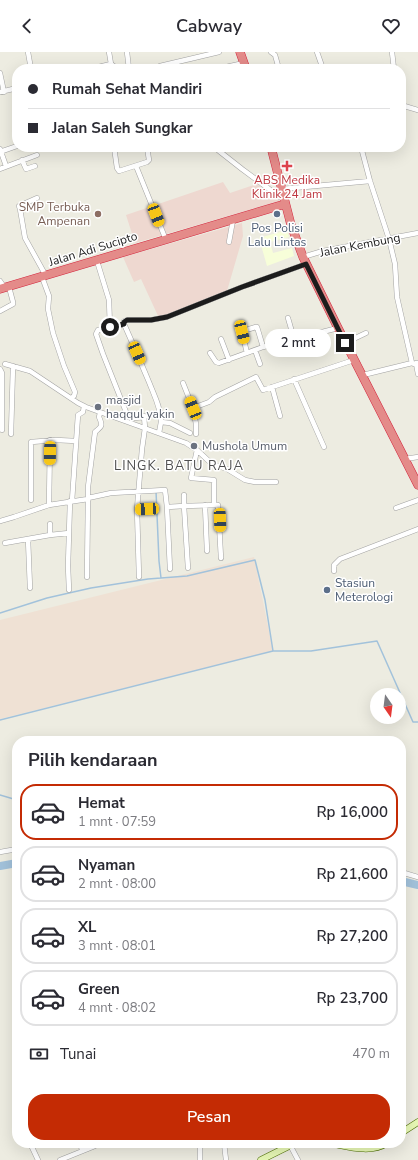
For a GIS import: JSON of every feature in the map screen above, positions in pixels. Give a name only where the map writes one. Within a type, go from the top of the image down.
[{"type":"highway","points":[[240,52],[244,64]]},
{"type":"highway","points":[[272,152],[291,226],[304,260],[418,485]]},
{"type":"highway","name":"Jalan Adi Sucipto","points":[[5,288],[233,220],[285,202]]},
{"type":"street","points":[[28,52],[30,64]]},
{"type":"street","points":[[109,52],[110,64]]},
{"type":"street","points":[[127,52],[128,64]]},
{"type":"street","points":[[168,64],[219,52]]},
{"type":"street","points":[[271,52],[275,56],[277,64]]},
{"type":"street","points":[[317,52],[321,64]]},
{"type":"street","points":[[392,52],[393,64]]},
{"type":"street","points":[[0,73],[2,92],[12,89]]},
{"type":"street","points":[[406,106],[418,110]]},
{"type":"street","points":[[6,166],[0,151],[12,147]]},
{"type":"street","points":[[115,152],[118,170],[147,162],[149,160],[148,152]]},
{"type":"street","points":[[220,152],[285,202]]},
{"type":"street","points":[[362,152],[389,239],[395,264],[397,296],[418,374]]},
{"type":"street","points":[[0,168],[37,155]]},
{"type":"street","points":[[22,160],[26,169],[35,166]]},
{"type":"street","points":[[136,166],[166,240]]},
{"type":"street","points":[[282,189],[370,181]]},
{"type":"street","points":[[37,198],[19,206],[23,230],[27,243],[44,276],[53,333],[64,366],[75,392],[74,396],[71,398]]},
{"type":"street","points":[[229,242],[233,220]]},
{"type":"street","name":"Jalan Kembung","points":[[110,327],[124,324],[127,320],[151,320],[167,317],[242,287],[323,251],[418,233]]},
{"type":"street","points":[[97,261],[109,300],[110,327],[98,330],[96,334],[128,417],[131,418],[160,413]]},
{"type":"street","points":[[0,281],[14,302],[0,312]]},
{"type":"street","points":[[288,318],[294,339]]},
{"type":"street","points":[[124,324],[152,388],[160,413],[161,422],[159,433]]},
{"type":"street","points":[[247,353],[243,331],[257,327],[263,347]]},
{"type":"street","points":[[210,353],[217,363],[263,347],[338,328]]},
{"type":"street","points":[[345,343],[366,333]]},
{"type":"street","points":[[221,339],[229,360]]},
{"type":"street","points":[[255,350],[260,364]]},
{"type":"street","points":[[193,408],[209,402],[256,377],[262,390],[354,360]]},
{"type":"street","points":[[363,375],[415,363]]},
{"type":"street","points":[[5,364],[30,371],[84,406],[100,413],[186,443],[197,450],[212,464],[227,469],[245,480],[255,482],[276,482]]},
{"type":"street","points":[[11,434],[13,366]]},
{"type":"street","points":[[0,369],[2,373],[2,430]]},
{"type":"street","points":[[294,379],[324,447]]},
{"type":"street","points":[[183,383],[193,408],[196,434]]},
{"type":"street","points":[[272,387],[280,416]]},
{"type":"street","points":[[69,590],[69,533],[78,415],[83,412],[84,406]]},
{"type":"street","points":[[87,577],[88,487],[95,432],[102,423],[99,417],[100,413]]},
{"type":"street","points":[[139,577],[136,509],[145,428],[144,416]]},
{"type":"street","points":[[161,422],[170,423],[190,433]]},
{"type":"street","points":[[32,500],[30,443],[50,440],[76,441]]},
{"type":"street","points":[[49,505],[50,440]]},
{"type":"street","points":[[197,450],[191,478],[214,480],[214,505]]},
{"type":"street","points":[[406,459],[418,457]]},
{"type":"street","points":[[0,521],[49,505],[111,493],[165,490],[170,568]]},
{"type":"street","points":[[184,495],[188,568]]},
{"type":"street","points":[[396,508],[418,500]]},
{"type":"street","points":[[205,505],[207,551]]},
{"type":"street","points":[[167,507],[218,505],[221,558]]},
{"type":"street","points":[[136,509],[147,509]]},
{"type":"street","points":[[50,524],[50,535]]},
{"type":"street","points":[[334,571],[334,565],[338,559],[418,529]]},
{"type":"street","points":[[5,543],[69,533]]},
{"type":"street","points":[[28,539],[30,588]]},
{"type":"street","points":[[0,852],[12,850]]},
{"type":"street","points":[[406,873],[418,877]]},
{"type":"street","points":[[406,1130],[418,1122]]},
{"type":"street","points":[[32,1148],[38,1160]]},
{"type":"street","points":[[60,1160],[88,1148]]},
{"type":"street","points":[[200,1148],[200,1160]]},
{"type":"street","points":[[225,1148],[226,1160]]},
{"type":"street","points":[[261,1160],[285,1148]]},
{"type":"street","points":[[294,1148],[298,1160]]},
{"type":"street","points":[[363,1148],[377,1148]]},
{"type":"shaded area","points":[[223,182],[230,193],[257,184],[280,201],[135,243],[126,215]]},
{"type":"shaded area","points":[[242,223],[243,236],[227,291],[159,318],[141,279],[134,282],[123,257]]},
{"type":"shaded area","points":[[287,230],[289,237],[270,242],[273,253],[292,248],[294,256],[267,266],[259,238]]},
{"type":"shaded area","points":[[254,557],[273,651],[0,719],[0,620]]},
{"type":"waterway","points":[[156,491],[161,578],[187,576],[255,560],[265,600],[273,651]]},
{"type":"waterway","points":[[0,613],[47,598],[91,588],[161,578]]},
{"type":"waterway","points":[[0,720],[273,651],[311,651],[377,641],[413,722],[418,722]]},
{"type":"waterway","points":[[0,795],[12,799]]},
{"type":"waterway","points":[[0,866],[12,864]]},
{"type":"waterway","points":[[406,882],[418,885]]},
{"type":"place","name":"ABS Medika Klinik 24 Jam","points":[[287,166]]},
{"type":"place","name":"SMP Terbuka Ampenan","points":[[98,214]]},
{"type":"place","name":"Pos Polisi Lalu Lintas","points":[[277,214]]},
{"type":"place","name":"masjid haqqul yakin","points":[[98,407]]},
{"type":"place","name":"Mushola Umum","points":[[194,446]]},
{"type":"place","name":"Stasiun Meterologi","points":[[327,590]]},
{"type":"district","name":"LINGK. BATU RAJA","points":[[179,465]]},
{"type":"route","points":[[110,327],[124,324],[125,320],[151,320],[167,317],[242,287],[306,264],[345,343]]}]
